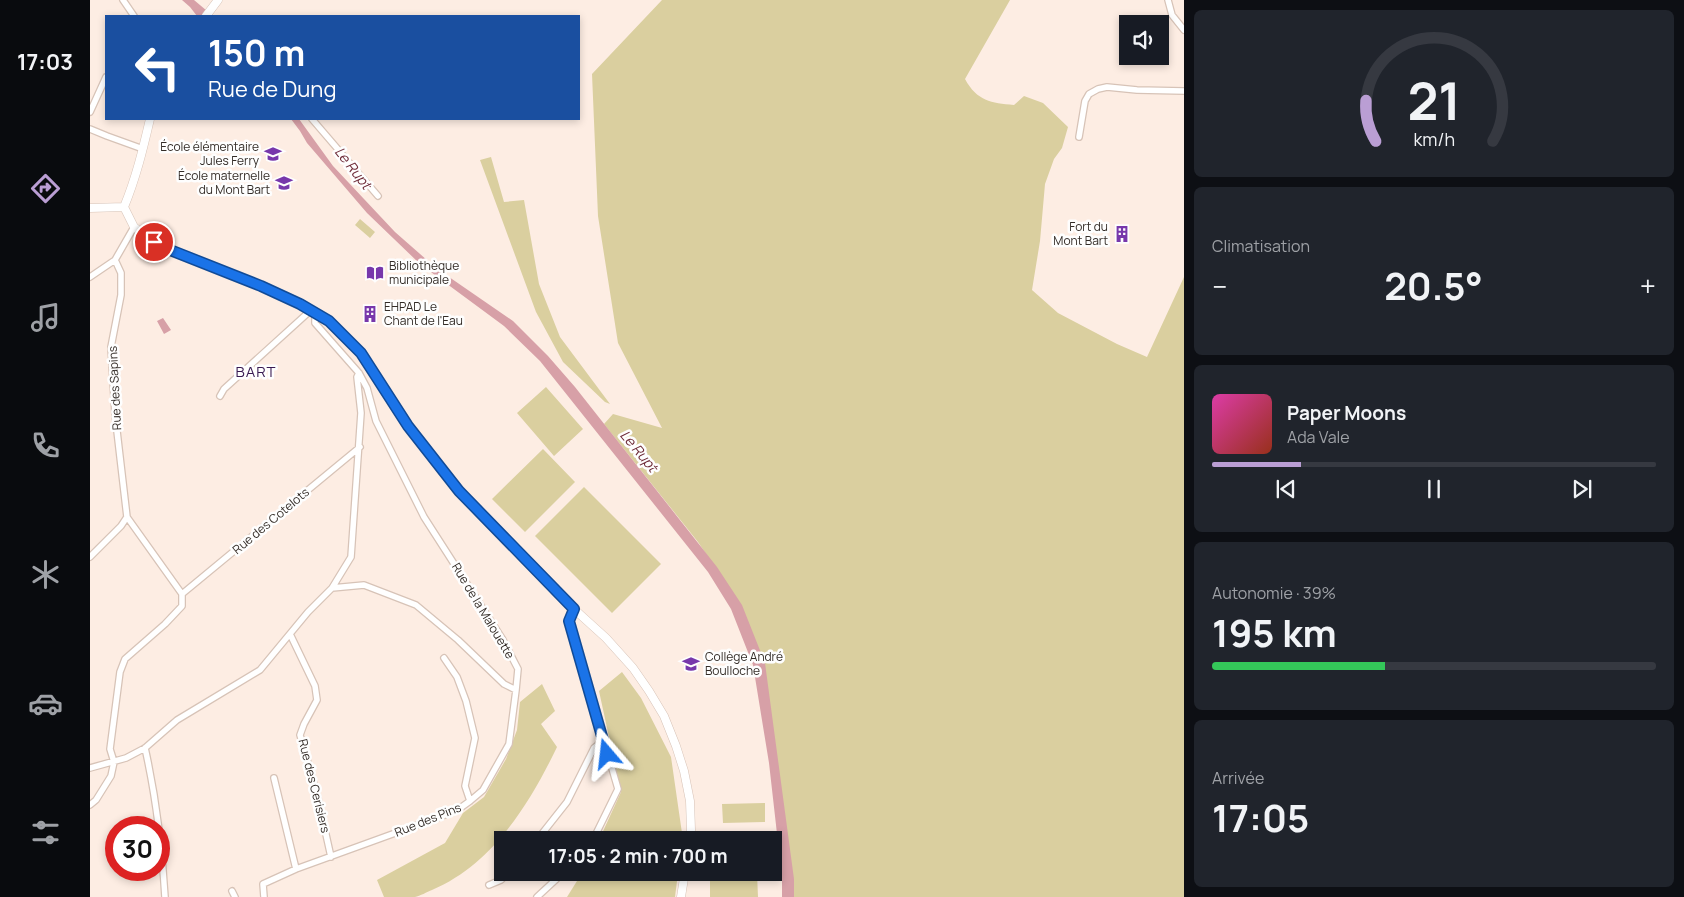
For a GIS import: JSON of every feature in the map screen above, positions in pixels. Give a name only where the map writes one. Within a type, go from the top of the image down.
[{"type":"main road","points":[[207,15],[215,3]]},
{"type":"main road","points":[[150,120],[144,149],[124,207],[134,227],[160,246],[261,286],[313,312],[329,321],[361,353],[408,426],[459,491],[574,609],[606,638],[633,668],[649,691],[664,716],[684,771],[690,801],[690,831]]},
{"type":"main road","points":[[90,208],[124,207]]},
{"type":"main road","points":[[681,897],[684,881]]},
{"type":"street","points":[[123,0],[133,15]]},
{"type":"street","points":[[1168,0],[1172,15],[1184,30]]},
{"type":"street","points":[[90,112],[105,79]]},
{"type":"street","points":[[1079,136],[1085,101],[1090,94],[1098,89],[1184,91]]},
{"type":"street","points":[[313,120],[378,196]]},
{"type":"street","points":[[90,129],[144,149]]},
{"type":"street","points":[[90,277],[115,260],[134,227]]},
{"type":"street","name":"Rue des Sapins","points":[[115,260],[121,273],[121,295],[111,347],[115,414],[127,517],[182,594]]},
{"type":"street","points":[[220,396],[224,389],[313,312]]},
{"type":"street","name":"Rue de la Malouette","points":[[313,312],[315,323],[359,373],[367,388],[376,420],[424,517],[503,640],[518,669],[516,690],[504,684],[458,640],[416,605],[364,586],[332,588]]},
{"type":"street","points":[[90,768],[126,758],[145,748],[177,720],[260,670],[308,612],[332,588],[351,557],[360,448],[361,413],[357,377],[359,373]]},
{"type":"street","name":"Rue des Cotelots","points":[[182,594],[360,448]]},
{"type":"street","points":[[90,557],[121,526],[127,517]]},
{"type":"street","points":[[90,805],[96,800],[111,776],[114,762],[110,749],[120,672],[125,659],[165,624],[182,606],[182,594]]},
{"type":"street","points":[[574,609],[569,621],[618,789],[597,831]]},
{"type":"street","name":"Rue des Cerisiers","points":[[290,634],[315,686],[317,700],[300,735],[317,794],[331,857]]},
{"type":"street","points":[[444,658],[457,677],[466,701],[475,738],[465,786],[470,801]]},
{"type":"street","name":"Rue des Pins","points":[[264,897],[263,884],[456,811],[470,801],[483,790],[509,744],[516,690]]},
{"type":"street","points":[[543,831],[566,802],[594,748],[603,741]]},
{"type":"street","points":[[145,748],[153,784],[161,841],[165,897]]},
{"type":"street","points":[[274,778],[296,870]]},
{"type":"street","points":[[488,885],[498,881]]},
{"type":"street","points":[[537,897],[554,881]]},
{"type":"street","points":[[232,891],[235,897]]},
{"type":"shaded area","points":[[182,0],[194,0],[212,15],[196,15]]},
{"type":"shaded area","points":[[662,0],[1010,0],[965,79],[974,92],[985,100],[1014,105],[1024,96],[1043,103],[1068,127],[1062,148],[1054,159],[1045,184],[1040,241],[1032,290],[1058,313],[1117,344],[1147,357],[1184,277],[1184,897],[787,897],[782,831],[780,831],[763,675],[739,603],[698,542],[604,424],[613,414],[662,428],[618,343],[598,216],[592,74]]},
{"type":"shaded area","points":[[292,120],[300,120],[333,166],[395,232],[436,268],[513,321],[548,356],[575,387],[717,567],[742,605],[765,663],[794,879],[794,897],[782,897],[782,831],[777,831],[769,763],[753,665],[731,609],[708,572],[540,361],[504,326],[420,264],[367,213],[307,143]]},
{"type":"shaded area","points":[[491,157],[504,202],[524,200],[539,284],[560,337],[610,404],[605,402],[563,362],[536,312],[480,160]]},
{"type":"shaded area","points":[[360,219],[375,232],[370,238],[355,225]]},
{"type":"shaded area","points":[[163,318],[171,330],[164,334],[157,321]]},
{"type":"shaded area","points":[[546,387],[583,429],[554,456],[517,413]]},
{"type":"shaded area","points":[[543,449],[575,482],[525,532],[492,499]]},
{"type":"shaded area","points":[[584,487],[661,564],[612,613],[535,536]]},
{"type":"shaded area","points":[[622,672],[641,698],[671,757],[682,831],[603,831],[621,792],[599,691]]},
{"type":"shaded area","points":[[542,684],[555,711],[541,724],[557,747],[522,810],[506,831],[494,831],[494,845],[473,865],[454,879],[415,897],[384,897],[377,880],[445,843],[463,813],[484,797],[506,759],[517,730],[520,702]]},
{"type":"shaded area","points":[[765,803],[765,822],[723,823],[722,804]]},
{"type":"shaded area","points":[[577,881],[677,881],[675,897],[567,897]]},
{"type":"shaded area","points":[[710,881],[757,881],[758,897],[710,897]]},
{"type":"place","name":"École élémentaire Jules Ferry","points":[[273,154]]},
{"type":"place","name":"École maternelle du Mont Bart","points":[[284,183]]},
{"type":"place","name":"Fort du Mont Bart","points":[[1122,234]]},
{"type":"place","name":"Bibliothèque municipale","points":[[375,273]]},
{"type":"place","name":"EHPAD Le Chant de l'Eau","points":[[370,314]]},
{"type":"place","name":"Collège André Boulloche","points":[[691,664]]},
{"type":"district","name":"BART","points":[[256,372]]},
{"type":"route","points":[[154,242],[300,304],[329,321],[361,353],[408,426],[459,491],[482,517],[574,609],[569,621],[607,754]]},
{"type":"water label","name":"Le Rupt","points":[[353,168]]},
{"type":"water label","name":"Le Rupt","points":[[639,451]]}]
